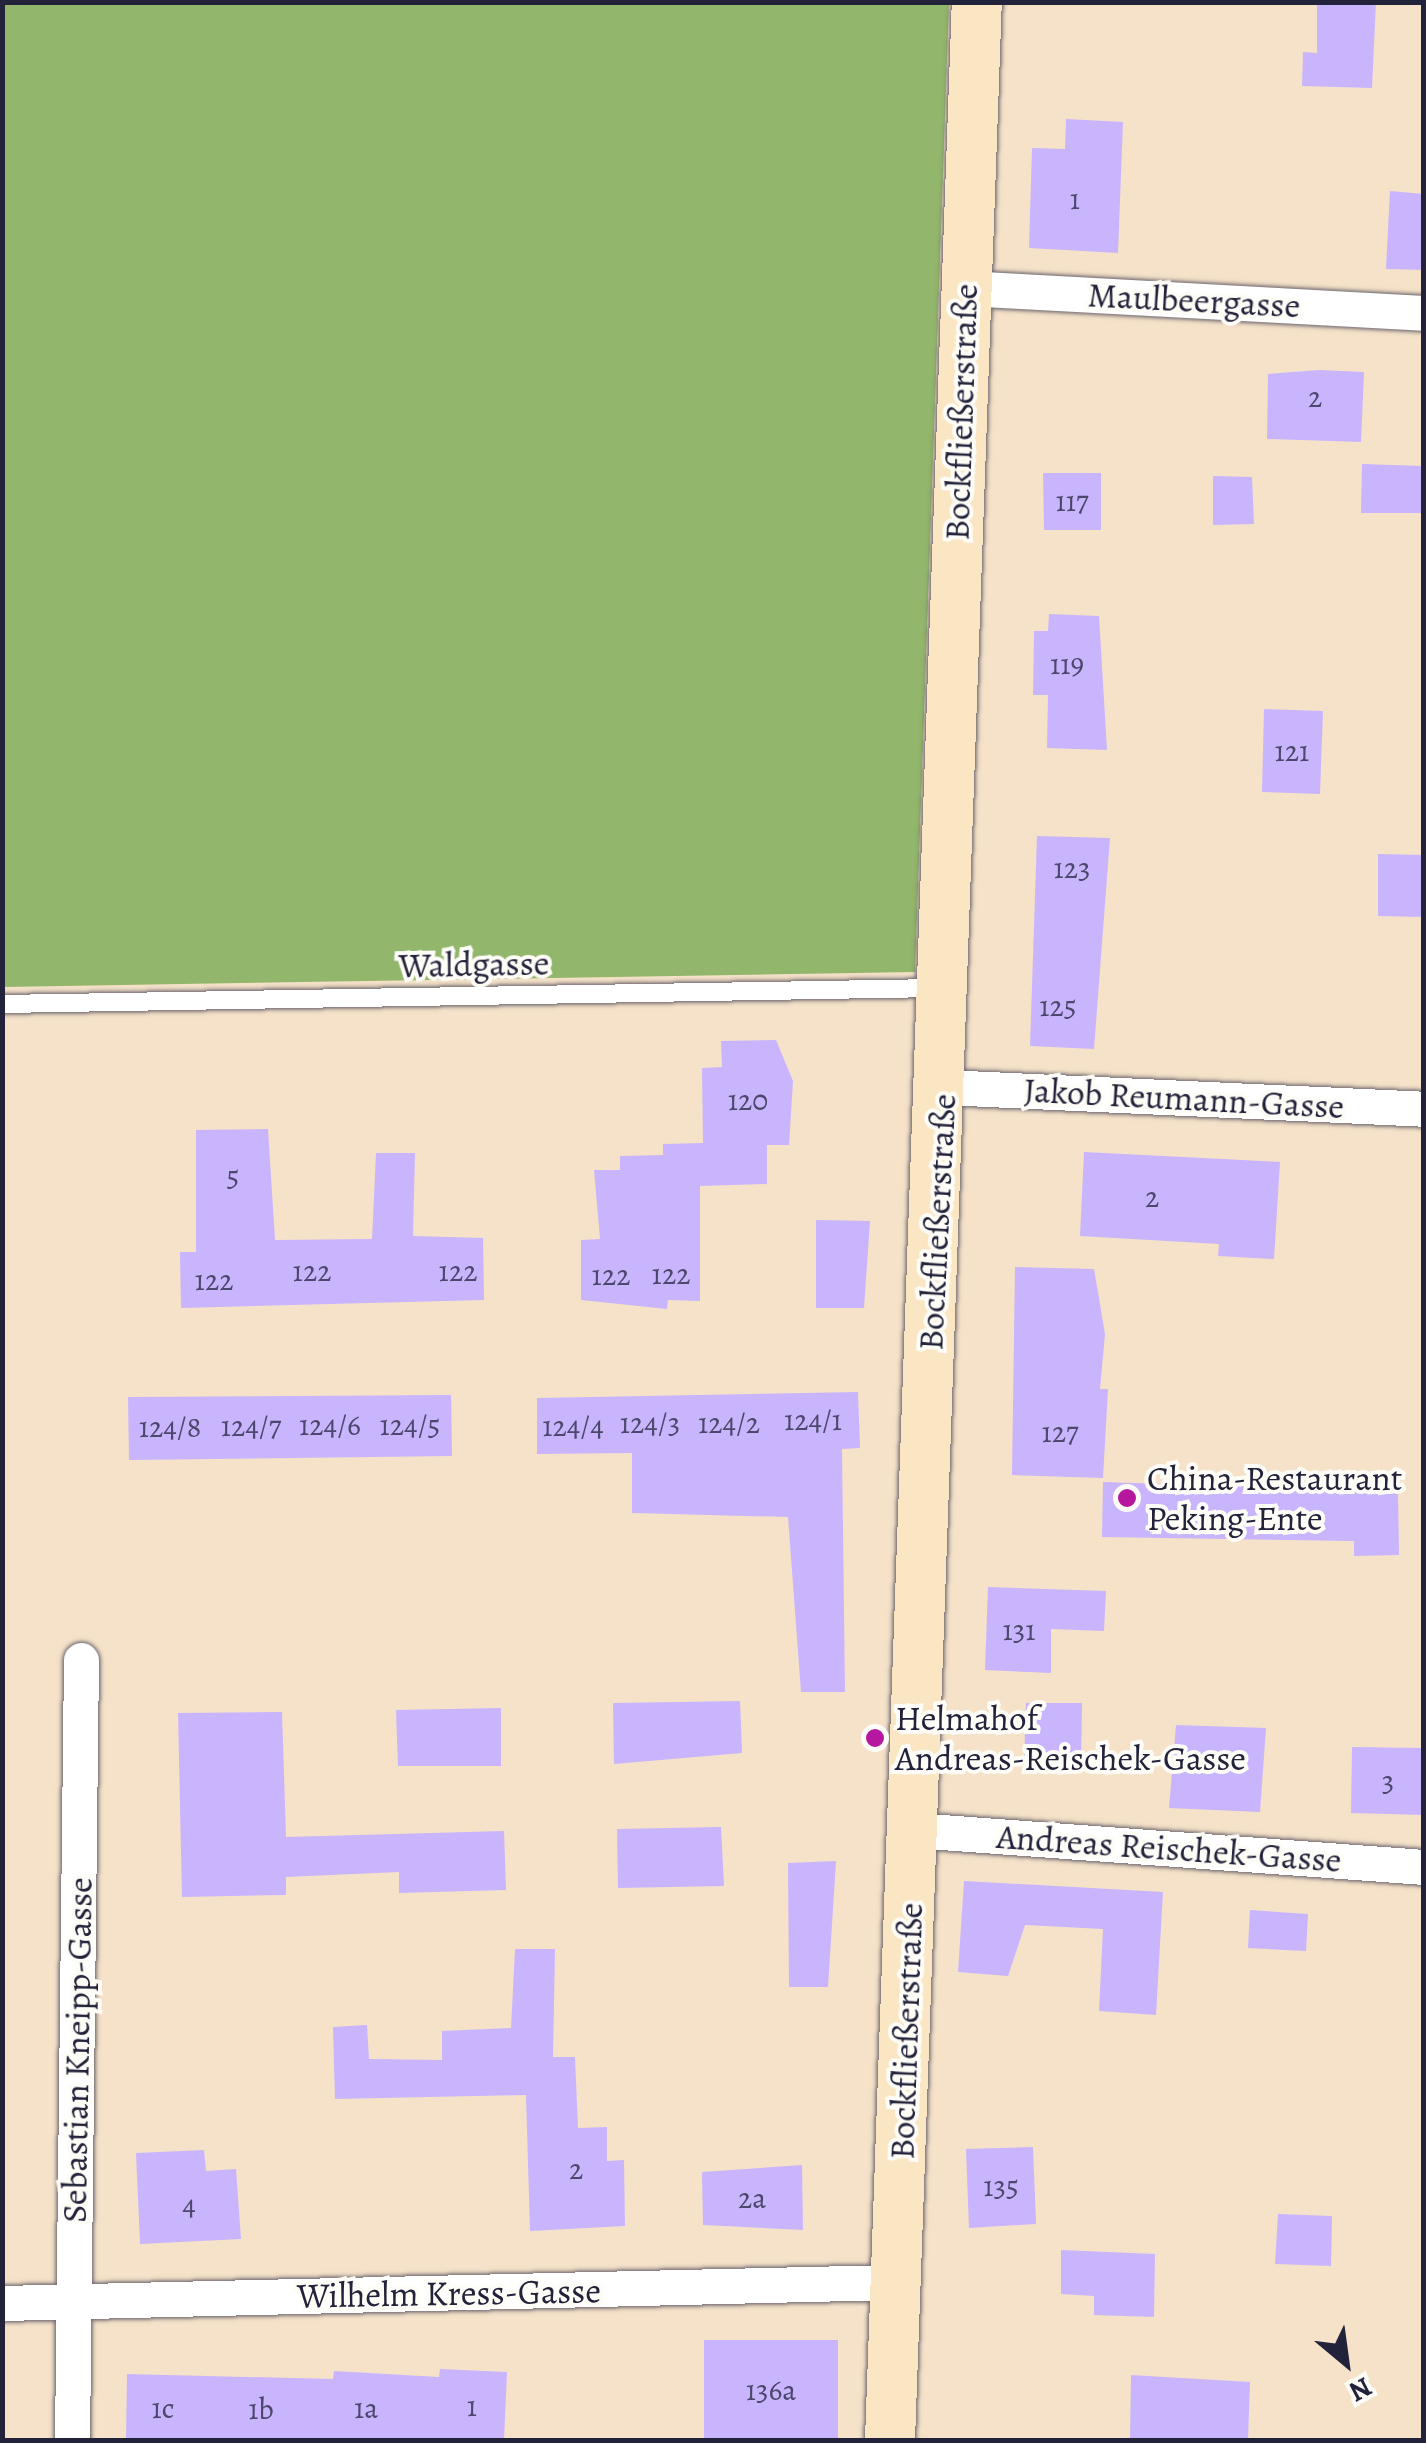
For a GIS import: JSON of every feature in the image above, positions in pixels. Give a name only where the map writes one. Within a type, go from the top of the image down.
[{"type":"main road","name":"Bockfließerstraße","points":[[890,2440],[944,1087],[964,288],[977,2]]},
{"type":"street","name":"Maulbeergasse","points":[[964,288],[1424,312]]},
{"type":"street","name":"Jakob Reumann-Gasse","points":[[944,1087],[1424,1108]]},
{"type":"street","name":"Sebastian Kneipp-Gasse","points":[[72,2440],[82,1660]]},
{"type":"street","name":"Andreas Reischek-Gasse","points":[[914,1830],[1424,1867]]},
{"type":"street","name":"Wilhelm Kress-Gasse","points":[[2,2303],[895,2282]]},
{"type":"lane","name":"Waldgasse","points":[[2,1004],[946,988]]},
{"type":"green space","points":[[2,3],[949,3],[915,972],[3,987]]},
{"type":"building","points":[[1317,2],[1376,2],[1372,88],[1302,86],[1303,52],[1317,53]]},
{"type":"building","points":[[1066,119],[1123,122],[1118,253],[1029,248],[1032,148],[1065,149]]},
{"type":"building","points":[[1390,191],[1424,194],[1424,270],[1386,269]]},
{"type":"building","points":[[1364,372],[1361,442],[1267,439],[1268,374]]},
{"type":"building","points":[[1362,464],[1423,466],[1421,513],[1361,513]]},
{"type":"building","points":[[1043,473],[1101,473],[1101,530],[1044,530]]},
{"type":"building","points":[[1213,476],[1252,477],[1254,524],[1213,525]]},
{"type":"building","points":[[1049,614],[1099,616],[1107,750],[1047,748],[1048,695],[1033,695],[1034,631],[1048,631]]},
{"type":"building","points":[[1264,709],[1323,711],[1320,794],[1262,792]]},
{"type":"building","points":[[1037,836],[1110,838],[1094,1049],[1030,1046]]},
{"type":"building","points":[[1378,854],[1424,855],[1424,917],[1378,916]]},
{"type":"building","points":[[776,1040],[793,1081],[789,1145],[767,1145],[767,1184],[700,1186],[700,1301],[668,1300],[667,1309],[581,1300],[581,1240],[600,1239],[594,1170],[620,1170],[620,1156],[663,1155],[663,1144],[703,1143],[702,1068],[722,1067],[721,1041]]},
{"type":"building","points":[[268,1129],[275,1240],[372,1239],[376,1153],[415,1153],[413,1236],[483,1238],[484,1300],[181,1308],[180,1252],[196,1252],[196,1130]]},
{"type":"building","points":[[1084,1152],[1280,1162],[1274,1259],[1218,1256],[1219,1244],[1080,1236]]},
{"type":"building","points":[[816,1220],[870,1221],[864,1308],[816,1308]]},
{"type":"building","points":[[1015,1267],[1094,1269],[1105,1334],[1100,1389],[1108,1389],[1103,1478],[1012,1475]]},
{"type":"building","points":[[858,1392],[860,1448],[842,1449],[845,1692],[801,1692],[788,1517],[632,1513],[632,1453],[537,1454],[537,1398]]},
{"type":"building","points":[[451,1395],[452,1456],[129,1460],[128,1397]]},
{"type":"building","points":[[1103,1482],[1398,1491],[1399,1555],[1354,1556],[1354,1541],[1102,1537]]},
{"type":"building","points":[[988,1587],[1106,1591],[1104,1631],[1051,1629],[1051,1673],[985,1670]]},
{"type":"building","points":[[740,1701],[742,1753],[614,1764],[613,1703]]},
{"type":"building","points":[[1026,1703],[1082,1703],[1081,1765],[1024,1763]]},
{"type":"building","points":[[501,1708],[501,1766],[398,1766],[396,1710]]},
{"type":"building","points":[[282,1712],[286,1837],[504,1831],[506,1890],[399,1893],[399,1872],[286,1877],[286,1895],[182,1897],[178,1713]]},
{"type":"building","points":[[1176,1725],[1266,1728],[1260,1812],[1169,1808]]},
{"type":"building","points":[[1352,1747],[1424,1748],[1424,1815],[1351,1813]]},
{"type":"building","points":[[721,1827],[724,1886],[618,1888],[617,1829]]},
{"type":"building","points":[[836,1861],[828,1987],[789,1987],[788,1863]]},
{"type":"building","points":[[964,1881],[1163,1892],[1156,2015],[1099,2011],[1103,1929],[1025,1925],[1008,1976],[958,1972]]},
{"type":"building","points":[[1250,1910],[1308,1914],[1306,1951],[1248,1948]]},
{"type":"building","points":[[515,1949],[555,1949],[553,2057],[575,2057],[578,2128],[607,2127],[607,2161],[624,2160],[625,2226],[530,2231],[526,2095],[335,2099],[333,2027],[367,2025],[369,2059],[442,2060],[442,2031],[511,2028]]},
{"type":"building","points":[[1033,2147],[1036,2224],[969,2228],[966,2149]]},
{"type":"building","points":[[204,2150],[206,2171],[236,2169],[241,2239],[140,2244],[136,2153]]},
{"type":"building","points":[[802,2165],[803,2230],[703,2225],[702,2172]]},
{"type":"building","points":[[1278,2214],[1332,2216],[1331,2266],[1275,2264]]},
{"type":"building","points":[[1061,2250],[1155,2254],[1154,2317],[1094,2315],[1094,2296],[1061,2294]]},
{"type":"building","points":[[704,2340],[838,2340],[838,2440],[704,2440]]},
{"type":"building","points":[[440,2369],[507,2372],[504,2440],[126,2440],[127,2374],[333,2379],[334,2371],[439,2377]]},
{"type":"building","points":[[1131,2375],[1250,2382],[1248,2440],[1130,2440]]},
{"type":"place","name":"China-Restaurant Peking-Ente","points":[[1127,1498]]},
{"type":"place","name":"Helmahof Andreas-Reischek-Gasse","points":[[875,1738]]}]
